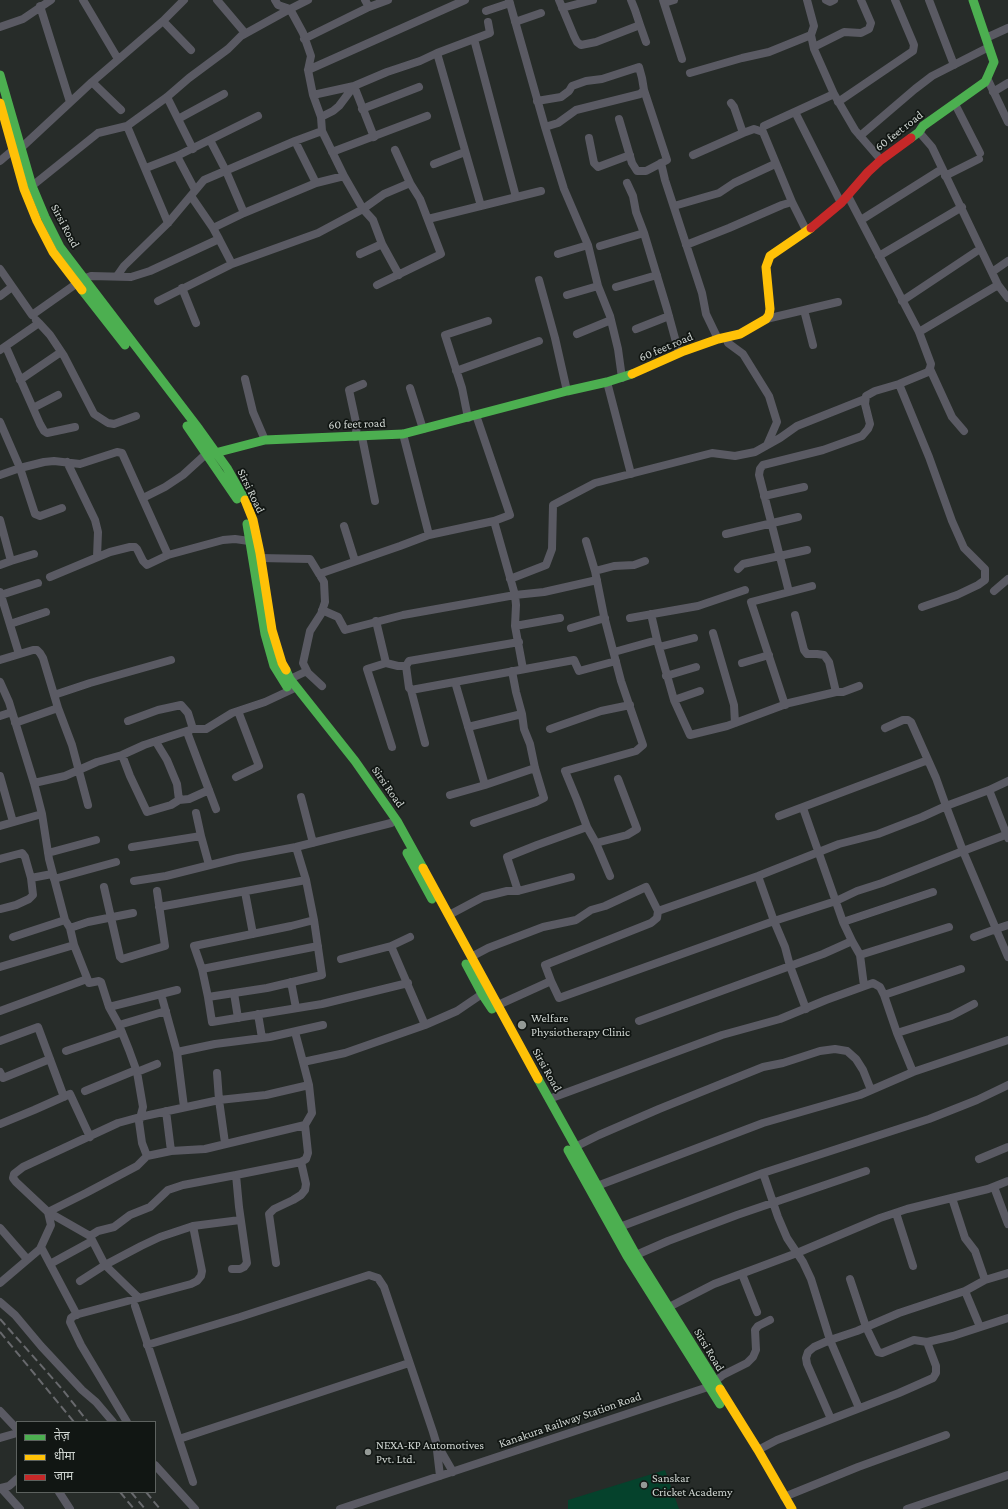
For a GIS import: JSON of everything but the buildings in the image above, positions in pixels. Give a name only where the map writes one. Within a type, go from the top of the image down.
[{"type":"main road","points":[[973,0],[988,42]]},
{"type":"main road","name":"60 feet road","points":[[211,453],[265,440],[403,434],[622,378],[679,353],[722,338],[740,334],[766,320],[769,315],[770,309],[766,267],[770,256],[841,202],[868,172],[881,160],[919,132],[923,126],[985,82],[994,62],[988,42]]},
{"type":"main road","name":"Sirsi Road","points":[[0,75],[17,149],[24,189],[37,221],[53,252],[81,281],[199,429],[238,502],[246,522],[265,634],[274,666],[391,823],[482,994],[490,1005],[616,1228],[711,1384],[784,1509]]},
{"type":"main road","name":"Sirsi Road","points":[[0,103],[45,217],[60,247],[81,281]]},
{"type":"main road","name":"Sirsi Road","points":[[211,453],[227,468],[246,502],[253,520],[272,630],[282,663],[290,679],[292,689],[355,761],[386,802],[424,868],[471,957],[597,1186],[616,1228],[636,1255],[669,1307],[711,1384],[758,1450],[792,1509]]},
{"type":"street","points":[[0,27],[23,19],[40,6],[51,0]]},
{"type":"street","points":[[83,0],[118,59]]},
{"type":"street","points":[[0,161],[17,149],[163,21],[184,0]]},
{"type":"street","points":[[217,0],[245,33]]},
{"type":"street","points":[[275,0],[278,5],[290,10],[303,33],[311,56],[308,70],[313,95],[321,117],[322,131],[344,176],[363,209],[373,220],[382,244],[399,275]]},
{"type":"street","points":[[32,186],[98,133],[127,126],[167,97],[245,33],[308,0]]},
{"type":"street","points":[[304,39],[367,4],[388,0]]},
{"type":"street","points":[[308,70],[465,0]]},
{"type":"street","points":[[559,0],[574,36],[577,42],[581,45],[596,42],[640,25]]},
{"type":"street","points":[[562,8],[593,0]]},
{"type":"street","points":[[631,0],[636,10],[646,42]]},
{"type":"street","points":[[674,0],[663,2],[682,59]]},
{"type":"street","points":[[807,0],[814,26],[811,35],[814,47],[834,94],[860,136],[881,160]]},
{"type":"street","points":[[826,0],[830,2],[834,0]]},
{"type":"street","points":[[814,47],[844,32],[861,33],[869,28],[871,23],[862,0]]},
{"type":"street","points":[[838,102],[913,51],[914,45],[895,0]]},
{"type":"street","points":[[929,0],[954,65]]},
{"type":"street","points":[[486,11],[509,1],[564,189],[588,245],[598,286],[611,320],[618,349],[622,378]]},
{"type":"street","points":[[40,6],[70,102]]},
{"type":"street","points":[[515,22],[541,13]]},
{"type":"street","points":[[163,21],[192,50]]},
{"type":"street","points":[[313,95],[354,86],[490,34],[488,22]]},
{"type":"street","points":[[860,136],[932,76],[954,65],[1008,28]]},
{"type":"street","points":[[690,73],[769,52],[811,35]]},
{"type":"street","points":[[474,39],[516,197]]},
{"type":"street","points":[[437,53],[481,206]]},
{"type":"street","points":[[537,100],[561,97],[569,91],[572,86],[639,67],[644,90],[667,160],[646,171],[637,171],[632,163],[619,119]]},
{"type":"street","points":[[987,78],[1008,122]]},
{"type":"street","points":[[92,82],[121,110]]},
{"type":"street","points":[[993,92],[1008,83]]},
{"type":"street","points":[[354,86],[374,137]]},
{"type":"street","points":[[321,117],[333,111],[354,86]]},
{"type":"street","points":[[362,109],[419,87]]},
{"type":"street","points":[[545,127],[558,123],[576,110],[637,95],[644,90]]},
{"type":"street","points":[[178,119],[224,94]]},
{"type":"street","points":[[764,126],[834,94]]},
{"type":"street","points":[[167,97],[193,149]]},
{"type":"street","points":[[731,103],[734,107],[743,133]]},
{"type":"street","points":[[861,220],[944,172],[979,156],[955,104]]},
{"type":"street","points":[[795,112],[841,202]]},
{"type":"street","points":[[146,168],[193,149],[258,116]]},
{"type":"street","points":[[332,152],[427,116]]},
{"type":"street","points":[[127,126],[168,223]]},
{"type":"street","points":[[693,155],[754,129],[764,132],[792,202],[806,230]]},
{"type":"street","points":[[117,276],[124,266],[168,223],[204,180],[322,131]]},
{"type":"street","points":[[919,132],[932,147],[998,285],[1008,298]]},
{"type":"street","points":[[589,138],[594,163],[598,167],[630,155]]},
{"type":"street","points":[[210,140],[226,171],[244,214]]},
{"type":"street","points":[[295,141],[316,183]]},
{"type":"street","points":[[377,285],[441,254],[420,199],[410,183],[395,150]]},
{"type":"street","points":[[434,164],[465,152]]},
{"type":"street","points":[[177,156],[193,193],[232,264]]},
{"type":"street","points":[[661,163],[665,180],[702,292],[706,314],[722,338],[743,354],[769,396],[776,422],[767,445]]},
{"type":"street","points":[[674,206],[719,193],[734,183],[776,164]]},
{"type":"street","points":[[213,228],[316,183],[344,176]]},
{"type":"street","points":[[158,301],[232,264],[318,233],[363,209],[384,194],[410,183]]},
{"type":"street","points":[[627,183],[633,196],[636,212],[657,275],[679,353]]},
{"type":"street","points":[[428,219],[541,191]]},
{"type":"street","points":[[848,196],[919,332],[931,364],[930,369],[952,417],[964,431]]},
{"type":"street","points":[[686,245],[792,202]]},
{"type":"street","points":[[879,256],[962,207]]},
{"type":"street","points":[[600,246],[644,233]]},
{"type":"street","points":[[32,315],[81,281],[91,276],[131,277],[150,271],[219,239]]},
{"type":"street","points":[[360,254],[382,244]]},
{"type":"street","points":[[558,254],[588,245]]},
{"type":"street","points":[[902,301],[980,249]]},
{"type":"street","points":[[992,272],[1008,261]]},
{"type":"street","points":[[0,269],[32,315],[50,335],[71,368],[94,414],[108,423],[114,424],[136,416]]},
{"type":"street","points":[[616,287],[657,275]]},
{"type":"street","points":[[539,280],[555,338],[567,391]]},
{"type":"street","points":[[919,332],[998,285]]},
{"type":"street","points":[[567,295],[598,286]]},
{"type":"street","points":[[0,296],[12,287]]},
{"type":"street","points":[[182,288],[196,323]]},
{"type":"street","points":[[766,320],[838,302]]},
{"type":"street","points":[[804,310],[813,345]]},
{"type":"street","points":[[636,329],[669,316]]},
{"type":"street","points":[[577,334],[611,320]]},
{"type":"street","points":[[319,574],[429,535],[494,521],[510,515],[472,416],[445,335],[488,321]]},
{"type":"street","points":[[39,323],[3,348],[20,380],[42,428],[47,433],[75,427]]},
{"type":"street","points":[[456,371],[539,341]]},
{"type":"street","points":[[20,380],[61,352]]},
{"type":"street","points":[[510,579],[546,565],[552,549],[553,505],[595,483],[712,453],[735,456],[755,452],[797,426],[865,399],[868,394],[928,372],[930,369]]},
{"type":"street","points":[[245,379],[251,406],[265,440]]},
{"type":"street","points":[[607,382],[631,474]]},
{"type":"street","points":[[363,384],[349,390],[359,437],[376,501]]},
{"type":"street","points":[[898,384],[929,457],[952,521],[964,548],[985,569],[985,580],[978,585],[957,595],[922,607]]},
{"type":"street","points":[[410,388],[423,429]]},
{"type":"street","points":[[33,408],[58,395]]},
{"type":"street","points":[[789,592],[759,476],[760,469],[763,465],[823,450],[862,436],[870,424],[865,399]]},
{"type":"street","points":[[0,422],[3,435],[20,468],[35,514],[40,516],[62,508]]},
{"type":"street","points":[[403,434],[429,535]]},
{"type":"street","points":[[0,475],[44,462],[68,462],[80,464],[117,452],[122,453],[168,555]]},
{"type":"street","points":[[143,498],[183,476],[211,453]]},
{"type":"street","points":[[68,462],[95,520],[98,532],[97,557]]},
{"type":"street","points":[[764,496],[804,487]]},
{"type":"street","points":[[726,534],[798,517]]},
{"type":"street","points":[[0,520],[11,561]]},
{"type":"street","points":[[494,521],[515,595],[515,626],[523,669]]},
{"type":"street","points":[[344,526],[355,561]]},
{"type":"street","points":[[50,577],[110,552],[132,547],[137,549],[143,561],[147,565],[168,555],[222,540],[236,539],[249,541],[258,545]]},
{"type":"street","points":[[586,541],[595,571],[621,681],[643,745],[636,751],[565,772],[587,828],[596,844],[610,876]]},
{"type":"street","points":[[738,569],[743,564],[807,550]]},
{"type":"street","points":[[0,565],[34,554]]},
{"type":"street","points":[[260,558],[310,559],[324,582],[324,602],[322,610],[319,618],[310,631],[303,663],[308,673],[322,686]]},
{"type":"street","points":[[595,571],[614,566],[634,565],[645,561]]},
{"type":"street","points":[[994,591],[1008,579]]},
{"type":"street","points":[[322,610],[338,617],[345,630],[403,615],[515,595],[544,592],[597,580]]},
{"type":"street","points":[[19,654],[0,593],[38,583]]},
{"type":"street","points":[[785,705],[751,602],[812,586]]},
{"type":"street","points":[[630,618],[698,606],[745,590]]},
{"type":"street","points":[[10,624],[46,612]]},
{"type":"street","points":[[651,614],[666,676],[674,700],[690,734],[735,723],[785,705],[836,692],[843,692],[859,686]]},
{"type":"street","points":[[795,615],[804,650],[807,654],[824,655],[830,662],[836,692]]},
{"type":"street","points":[[515,626],[560,618]]},
{"type":"street","points":[[571,628],[605,618]]},
{"type":"street","points":[[376,621],[386,663]]},
{"type":"street","points":[[713,632],[734,705],[735,723]]},
{"type":"street","points":[[614,652],[694,638]]},
{"type":"street","points":[[425,743],[411,690],[409,688],[406,666],[410,661],[518,642]]},
{"type":"street","points":[[0,660],[33,650],[37,650],[40,653],[72,745],[88,805]]},
{"type":"street","points":[[742,663],[769,655]]},
{"type":"street","points":[[54,695],[171,660]]},
{"type":"street","points":[[411,690],[574,660],[579,671],[616,661]]},
{"type":"street","points":[[392,747],[367,669],[386,663],[406,666]]},
{"type":"street","points":[[666,676],[696,667]]},
{"type":"street","points":[[290,679],[307,671]]},
{"type":"street","points":[[474,823],[544,798],[530,744],[524,729],[512,671]]},
{"type":"street","points":[[0,681],[16,723],[34,783],[42,814],[53,877],[65,920],[70,928],[74,944],[88,979],[91,984],[101,982],[109,1007],[120,1029],[136,1071],[143,1107],[138,1122],[142,1143],[147,1156]]},
{"type":"street","points":[[455,682],[485,785]]},
{"type":"street","points":[[34,783],[65,776],[97,762],[122,755],[144,745],[171,736],[206,729],[238,711],[265,702],[292,689]]},
{"type":"street","points":[[674,700],[700,691]]},
{"type":"street","points":[[128,721],[158,710],[181,705],[188,713],[190,731],[216,810]]},
{"type":"street","points":[[550,729],[600,711],[630,705]]},
{"type":"street","points":[[16,723],[58,708]]},
{"type":"street","points":[[236,777],[258,766],[238,711]]},
{"type":"street","points":[[0,716],[12,712]]},
{"type":"street","points":[[468,727],[522,714]]},
{"type":"street","points":[[885,728],[903,720],[908,720],[911,722],[928,760],[963,851],[1008,957]]},
{"type":"street","points":[[156,742],[167,760],[177,784],[179,800]]},
{"type":"street","points":[[122,755],[147,812],[171,805],[179,800],[189,800],[209,790]]},
{"type":"street","points":[[779,816],[928,760]]},
{"type":"street","points":[[450,795],[535,768]]},
{"type":"street","points":[[0,776],[13,822]]},
{"type":"street","points":[[596,844],[627,835],[637,829],[618,779]]},
{"type":"street","points":[[658,911],[758,876],[839,844],[878,834],[1008,781]]},
{"type":"street","points":[[471,957],[488,948],[543,927],[576,920],[591,910],[606,906],[646,887],[658,911],[657,918],[651,923],[545,964],[559,998],[836,900],[857,891],[882,884],[963,851],[1008,836],[989,790]]},
{"type":"street","points":[[301,797],[313,843]]},
{"type":"street","points":[[803,808],[843,922],[860,955],[864,986]]},
{"type":"street","points":[[196,813],[209,865]]},
{"type":"street","points":[[0,826],[42,814]]},
{"type":"street","points":[[134,880],[166,876],[238,858],[313,843],[391,823]]},
{"type":"street","points":[[518,891],[507,857],[587,828]]},
{"type":"street","points":[[132,847],[201,836]]},
{"type":"street","points":[[48,853],[96,840]]},
{"type":"street","points":[[208,997],[322,975],[314,920],[306,880],[296,847]]},
{"type":"street","points":[[0,859],[22,853],[25,856],[31,878],[33,895],[29,899],[16,905],[0,909]]},
{"type":"street","points":[[31,878],[53,877],[90,870],[116,862]]},
{"type":"street","points":[[758,876],[785,947],[790,966],[806,1009]]},
{"type":"street","points":[[449,915],[483,897],[518,891],[572,877]]},
{"type":"street","points":[[159,907],[306,880]]},
{"type":"street","points":[[104,888],[120,957],[122,959],[165,946],[157,892]]},
{"type":"street","points":[[245,892],[253,934]]},
{"type":"street","points":[[843,922],[933,892]]},
{"type":"street","points":[[70,928],[88,922],[133,913]]},
{"type":"street","points":[[13,937],[65,920]]},
{"type":"street","points":[[314,920],[194,946],[202,969],[212,1022],[322,1004],[408,983]]},
{"type":"street","points":[[974,937],[1008,926]]},
{"type":"street","points":[[860,955],[948,928]]},
{"type":"street","points":[[340,960],[391,946],[410,937]]},
{"type":"street","points":[[639,1021],[823,954],[852,941]]},
{"type":"street","points":[[0,967],[74,944]]},
{"type":"street","points":[[202,969],[318,946]]},
{"type":"street","points":[[391,946],[425,1025]]},
{"type":"street","points":[[884,995],[961,969]]},
{"type":"street","points":[[0,1011],[88,979]]},
{"type":"street","points":[[498,1005],[551,981]]},
{"type":"street","points":[[291,982],[296,1008]]},
{"type":"street","points":[[549,1099],[722,1035],[780,1020],[864,986],[875,984],[880,987],[884,995],[896,1033],[913,1072]]},
{"type":"street","points":[[109,1007],[177,990]]},
{"type":"street","points":[[234,993],[238,1018]]},
{"type":"street","points":[[161,994],[177,1052],[184,1107]]},
{"type":"street","points":[[303,1062],[345,1053],[425,1025],[458,1011],[482,994]]},
{"type":"street","points":[[896,1033],[951,1016],[974,1004]]},
{"type":"street","points":[[66,1051],[166,1011]]},
{"type":"street","points":[[258,1014],[262,1038]]},
{"type":"street","points":[[177,1052],[215,1044],[295,1032],[323,1025]]},
{"type":"street","points":[[0,1041],[38,1027],[64,1097]]},
{"type":"street","points":[[50,1264],[91,1239],[98,1231],[114,1228],[130,1215],[150,1207],[168,1190],[183,1185],[300,1162],[306,1159],[308,1153],[305,1125],[312,1113],[309,1085],[295,1032]]},
{"type":"street","points":[[597,1186],[763,1123],[837,1102],[871,1090],[913,1072],[1008,1040]]},
{"type":"street","points":[[575,1147],[660,1109],[763,1067],[783,1063],[820,1051],[835,1049],[847,1051],[856,1059],[863,1070],[871,1090]]},
{"type":"street","points":[[1,1077],[50,1059]]},
{"type":"street","points":[[85,1091],[157,1064]]},
{"type":"street","points":[[217,1073],[225,1144]]},
{"type":"street","points":[[139,1298],[105,1265],[91,1239],[48,1212],[16,1182],[13,1178],[14,1174],[23,1168],[118,1123],[219,1100],[266,1095],[309,1085]]},
{"type":"street","points":[[616,1228],[763,1173],[929,1119],[1008,1085]]},
{"type":"street","points":[[0,1124],[70,1094],[90,1137]]},
{"type":"street","points":[[166,1111],[171,1151]]},
{"type":"street","points":[[48,1212],[137,1166],[147,1156],[171,1151],[205,1148],[305,1125]]},
{"type":"street","points":[[979,1159],[1008,1147]]},
{"type":"street","points":[[276,1263],[269,1214],[274,1209],[294,1200],[305,1190],[306,1184],[300,1162]]},
{"type":"street","points":[[636,1255],[668,1241],[774,1202],[866,1171]]},
{"type":"street","points":[[763,1173],[787,1238],[803,1262],[811,1279],[830,1340],[859,1408]]},
{"type":"street","points":[[232,1269],[240,1269],[247,1263],[240,1220],[236,1175]]},
{"type":"street","points":[[669,1307],[714,1284],[797,1253],[880,1218],[994,1187],[1008,1181]]},
{"type":"street","points":[[994,1187],[1008,1224]]},
{"type":"street","points":[[952,1198],[965,1238],[975,1251],[985,1280]]},
{"type":"street","points":[[0,1283],[41,1247],[51,1225],[48,1212]]},
{"type":"street","points":[[896,1213],[913,1266]]},
{"type":"street","points":[[80,1281],[105,1265],[160,1237],[193,1226],[240,1220]]},
{"type":"street","points":[[126,1421],[71,1327],[71,1318],[197,1281],[201,1276],[202,1271],[193,1226]]},
{"type":"street","points":[[0,1228],[27,1259]]},
{"type":"street","points":[[41,1247],[77,1315]]},
{"type":"street","points":[[831,1419],[807,1364],[806,1358],[808,1352],[830,1340],[899,1313],[965,1291],[985,1280],[1008,1272]]},
{"type":"street","points":[[742,1274],[757,1312]]},
{"type":"street","points":[[147,1345],[369,1275],[378,1278],[384,1287],[436,1442],[453,1472]]},
{"type":"street","points":[[850,1279],[866,1327],[876,1350],[880,1353],[914,1340],[927,1342],[953,1336],[1008,1318]]},
{"type":"street","points":[[965,1291],[980,1328]]},
{"type":"street","points":[[0,1302],[15,1315],[41,1346],[67,1372],[82,1390],[96,1402],[112,1421]]},
{"type":"street","points":[[135,1306],[193,1482]]},
{"type":"street","name":"Kanakura Railway Station Road","points":[[340,1509],[711,1384],[747,1363],[753,1357],[756,1350],[756,1330],[758,1326],[770,1320]]},
{"type":"street","points":[[758,1450],[777,1440],[900,1393],[933,1378],[936,1373],[936,1366],[927,1342]]},
{"type":"street","points":[[179,1439],[409,1363]]},
{"type":"street","points":[[0,1411],[16,1428]]},
{"type":"street","points":[[0,1438],[16,1433]]},
{"type":"street","points":[[784,1497],[858,1467],[946,1435]]},
{"type":"street","points":[[436,1442],[440,1476]]},
{"type":"street","points":[[156,1466],[193,1507]]},
{"type":"street","points":[[912,1508],[1008,1475]]},
{"type":"street","points":[[16,1480],[2,1493],[20,1509]]},
{"type":"street","points":[[60,1493],[70,1509]]},
{"type":"green space","name":"Sanskar Cricket Academy","points":[[665,1470],[679,1509],[568,1509],[568,1500]]},
{"type":"railway","points":[[0,1319],[62,1389],[87,1421]]},
{"type":"railway","points":[[0,1332],[73,1421]]},
{"type":"railway","points":[[121,1493],[134,1509]]},
{"type":"railway","points":[[132,1493],[145,1509]]},
{"type":"railway","points":[[147,1493],[160,1509]]},
{"type":"traffic: fast","points":[[911,138],[919,132],[923,126],[985,82],[987,78],[994,62],[973,0]]},
{"type":"traffic: fast","points":[[0,75],[32,186],[60,247],[199,429],[227,468],[245,500]]},
{"type":"traffic: fast","points":[[82,290],[125,345]]},
{"type":"traffic: fast","points":[[215,453],[265,440],[403,434],[607,382],[632,374]]},
{"type":"traffic: fast","points":[[187,426],[237,499]]},
{"type":"traffic: fast","points":[[247,524],[265,634],[274,666],[287,687]]},
{"type":"traffic: fast","points":[[286,670],[290,679],[355,761],[397,821],[423,868]]},
{"type":"traffic: fast","points":[[407,853],[432,899]]},
{"type":"traffic: fast","points":[[466,964],[492,1009]]},
{"type":"traffic: fast","points":[[538,1079],[636,1255],[720,1389]]},
{"type":"traffic: fast","points":[[568,1150],[627,1256],[720,1404]]},
{"type":"traffic: slow","points":[[0,103],[24,189],[37,221],[53,252],[82,290]]},
{"type":"traffic: slow","points":[[632,374],[684,351],[718,339],[740,334],[766,319],[769,315],[770,309],[766,267],[770,256],[811,228]]},
{"type":"traffic: slow","points":[[245,500],[253,520],[260,553],[272,630],[282,663],[286,670]]},
{"type":"traffic: slow","points":[[423,868],[538,1079]]},
{"type":"traffic: slow","points":[[720,1389],[758,1450],[792,1509]]},
{"type":"traffic: jam","points":[[811,228],[841,203],[868,172],[881,160],[911,138]]},
{"type":"place","name":"Welfare Physiotherapy Clinic","points":[[522,1025]]},
{"type":"place","name":"NEXA-KP Automotives Pvt. Ltd.","points":[[368,1452]]},
{"type":"place","name":"Sanskar Cricket Academy","points":[[644,1485]]}]
